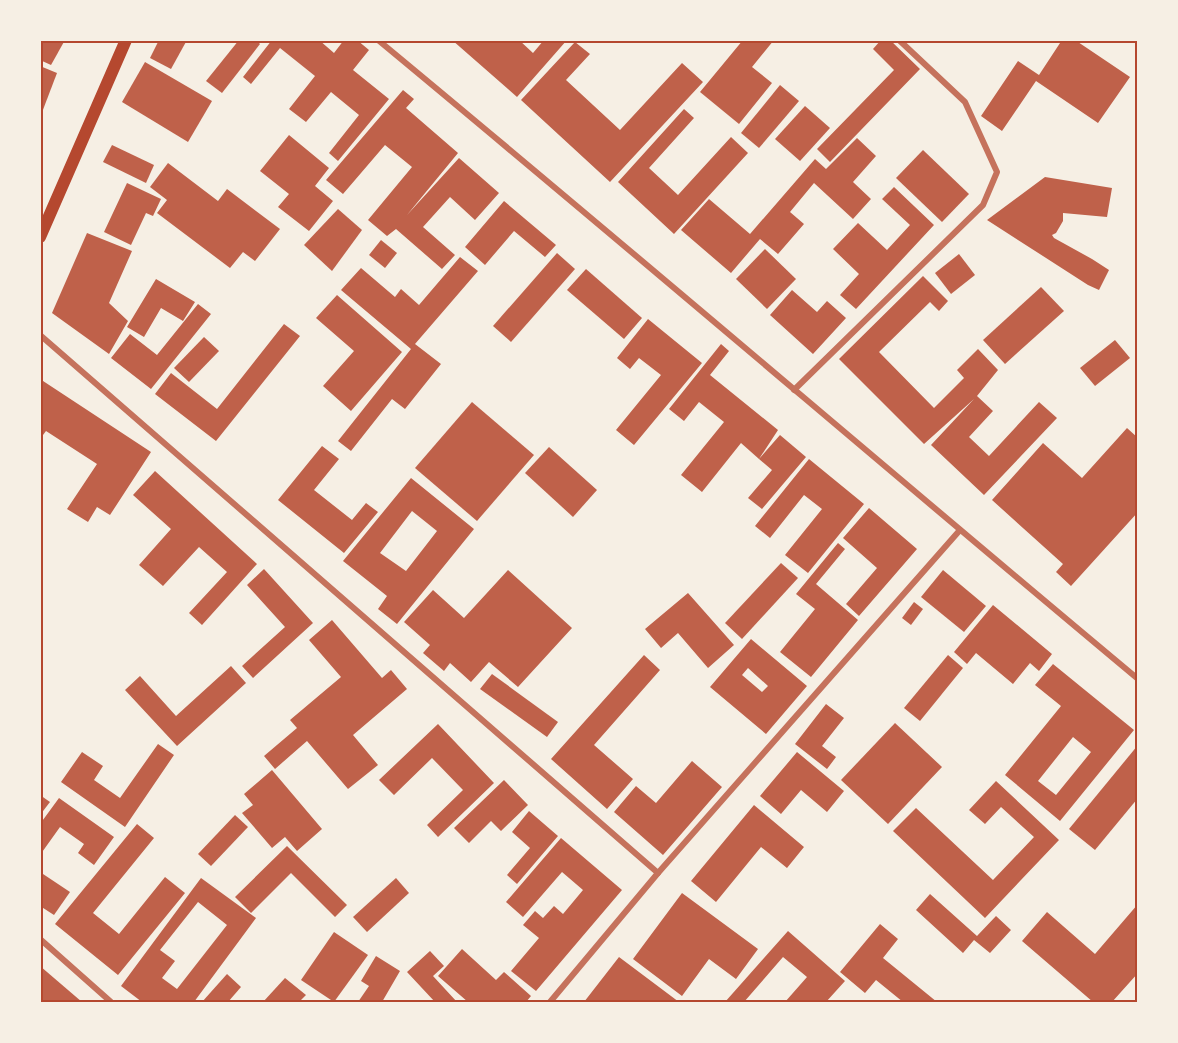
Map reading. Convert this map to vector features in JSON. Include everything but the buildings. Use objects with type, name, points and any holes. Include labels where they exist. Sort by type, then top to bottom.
[{"type":"main road","points":[[40,237],[126,40]]},
{"type":"street","points":[[378,40],[1137,679]]},
{"type":"street","points":[[794,390],[983,205],[997,172],[964,102],[899,40]]},
{"type":"street","points":[[40,335],[658,873]]},
{"type":"street","points":[[550,1002],[658,873],[960,530]]},
{"type":"street","points":[[40,939],[111,1002]]}]
